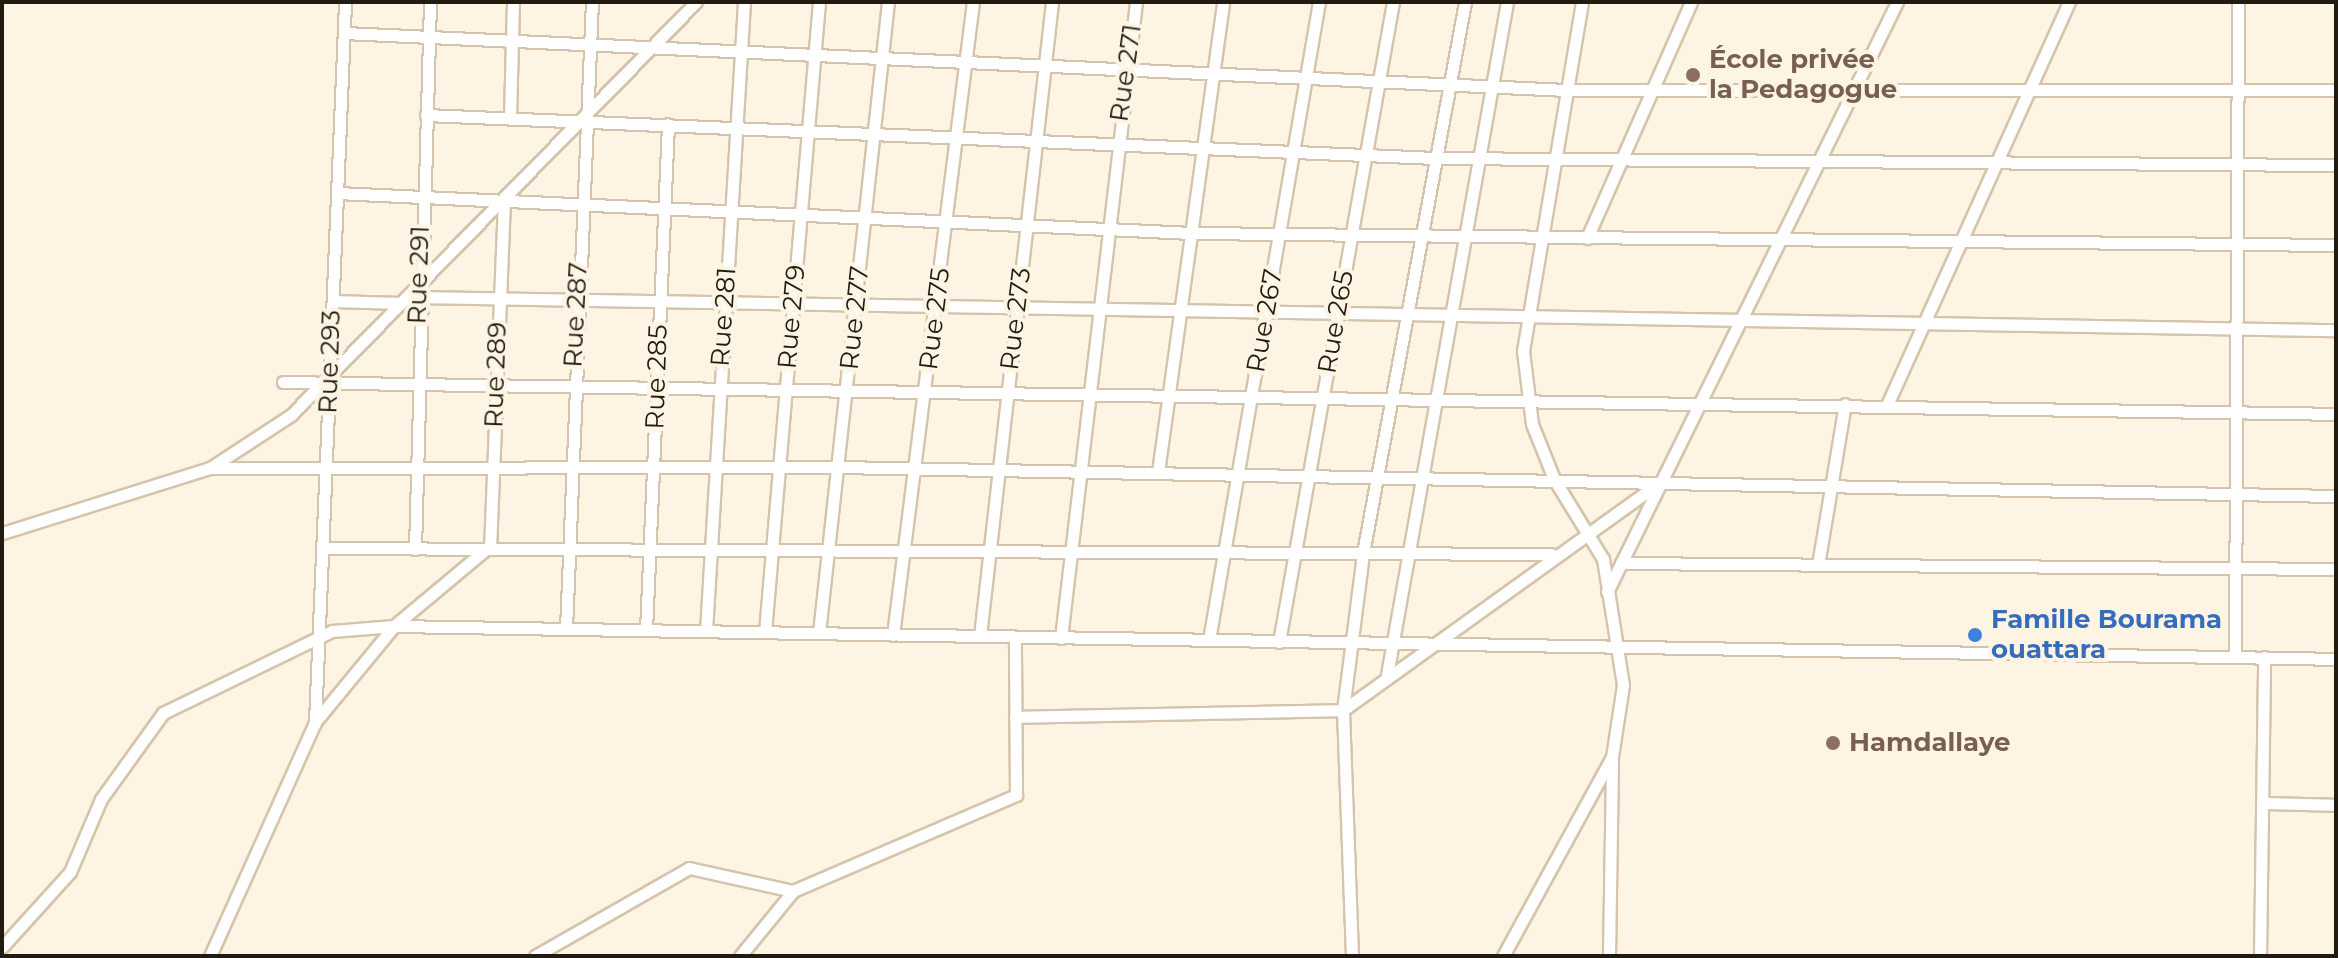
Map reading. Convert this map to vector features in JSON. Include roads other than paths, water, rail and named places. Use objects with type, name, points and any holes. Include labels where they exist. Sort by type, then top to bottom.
[{"type":"street","name":"Rue 293","points":[[315,722],[345,2]]},
{"type":"street","name":"Rue 291","points":[[415,549],[417,297],[430,2]]},
{"type":"street","points":[[510,117],[513,2]]},
{"type":"street","name":"Rue 287","points":[[566,629],[572,382],[592,2]]},
{"type":"street","points":[[210,468],[329,381],[418,284],[586,120],[679,8],[696,2]]},
{"type":"street","name":"Rue 281","points":[[706,631],[744,2]]},
{"type":"street","name":"Rue 279","points":[[765,632],[819,2]]},
{"type":"street","name":"Rue 277","points":[[819,633],[888,2]]},
{"type":"street","name":"Rue 275","points":[[893,635],[973,2]]},
{"type":"street","name":"Rue 273","points":[[980,636],[1052,2]]},
{"type":"street","name":"Rue 271","points":[[1061,638],[1136,2]]},
{"type":"street","points":[[1158,472],[1223,2]]},
{"type":"street","name":"Rue 267","points":[[1209,640],[1319,2]]},
{"type":"street","name":"Rue 265","points":[[1279,642],[1393,2]]},
{"type":"street","points":[[1352,956],[1343,710],[1363,553],[1465,2]]},
{"type":"street","points":[[1387,675],[1420,476],[1507,2]]},
{"type":"street","points":[[1582,2],[1539,237],[1528,318],[1526,397],[1554,479],[1603,559],[1623,685],[1612,757],[1609,956]]},
{"type":"street","points":[[1587,238],[1691,2]]},
{"type":"street","points":[[1606,593],[1824,161],[1854,87],[1897,2]]},
{"type":"street","points":[[1887,405],[2069,2]]},
{"type":"street","points":[[2235,657],[2238,2]]},
{"type":"street","points":[[344,33],[1566,90],[1854,87],[2336,90]]},
{"type":"street","points":[[426,115],[1437,158],[2336,165]]},
{"type":"street","name":"Rue 285","points":[[646,630],[668,124]]},
{"type":"street","points":[[337,193],[1191,233],[2336,245]]},
{"type":"street","name":"Rue 289","points":[[488,549],[504,201]]},
{"type":"street","points":[[417,297],[1017,306],[1743,323],[2336,330]]},
{"type":"street","points":[[333,301],[401,303]]},
{"type":"street","points":[[283,382],[496,381],[1090,389],[2336,414]]},
{"type":"street","points":[[1818,565],[1836,484],[1845,404]]},
{"type":"street","points":[[2,533],[210,468],[998,469],[2336,496]]},
{"type":"street","points":[[1015,717],[1343,710],[1387,675],[1437,644],[1551,554],[1662,480]]},
{"type":"street","points":[[323,548],[1551,554]]},
{"type":"street","points":[[210,956],[315,722],[394,626],[488,549]]},
{"type":"street","points":[[1621,563],[2336,569]]},
{"type":"street","points":[[2,947],[70,872],[101,799],[163,713],[319,635],[394,626],[2336,659]]},
{"type":"street","points":[[740,956],[793,891],[1016,795],[1015,637]]},
{"type":"street","points":[[2260,956],[2264,657]]},
{"type":"street","points":[[1503,956],[1612,757]]},
{"type":"street","points":[[2262,803],[2336,805]]},
{"type":"street","points":[[535,956],[689,868],[793,891]]},
{"type":"place","name":"École privée la Pedagogue","points":[[1693,75]]},
{"type":"place","name":"Famille Bourama ouattara","points":[[1975,635]]},
{"type":"place","name":"Hamdallaye","points":[[1833,743]]}]
